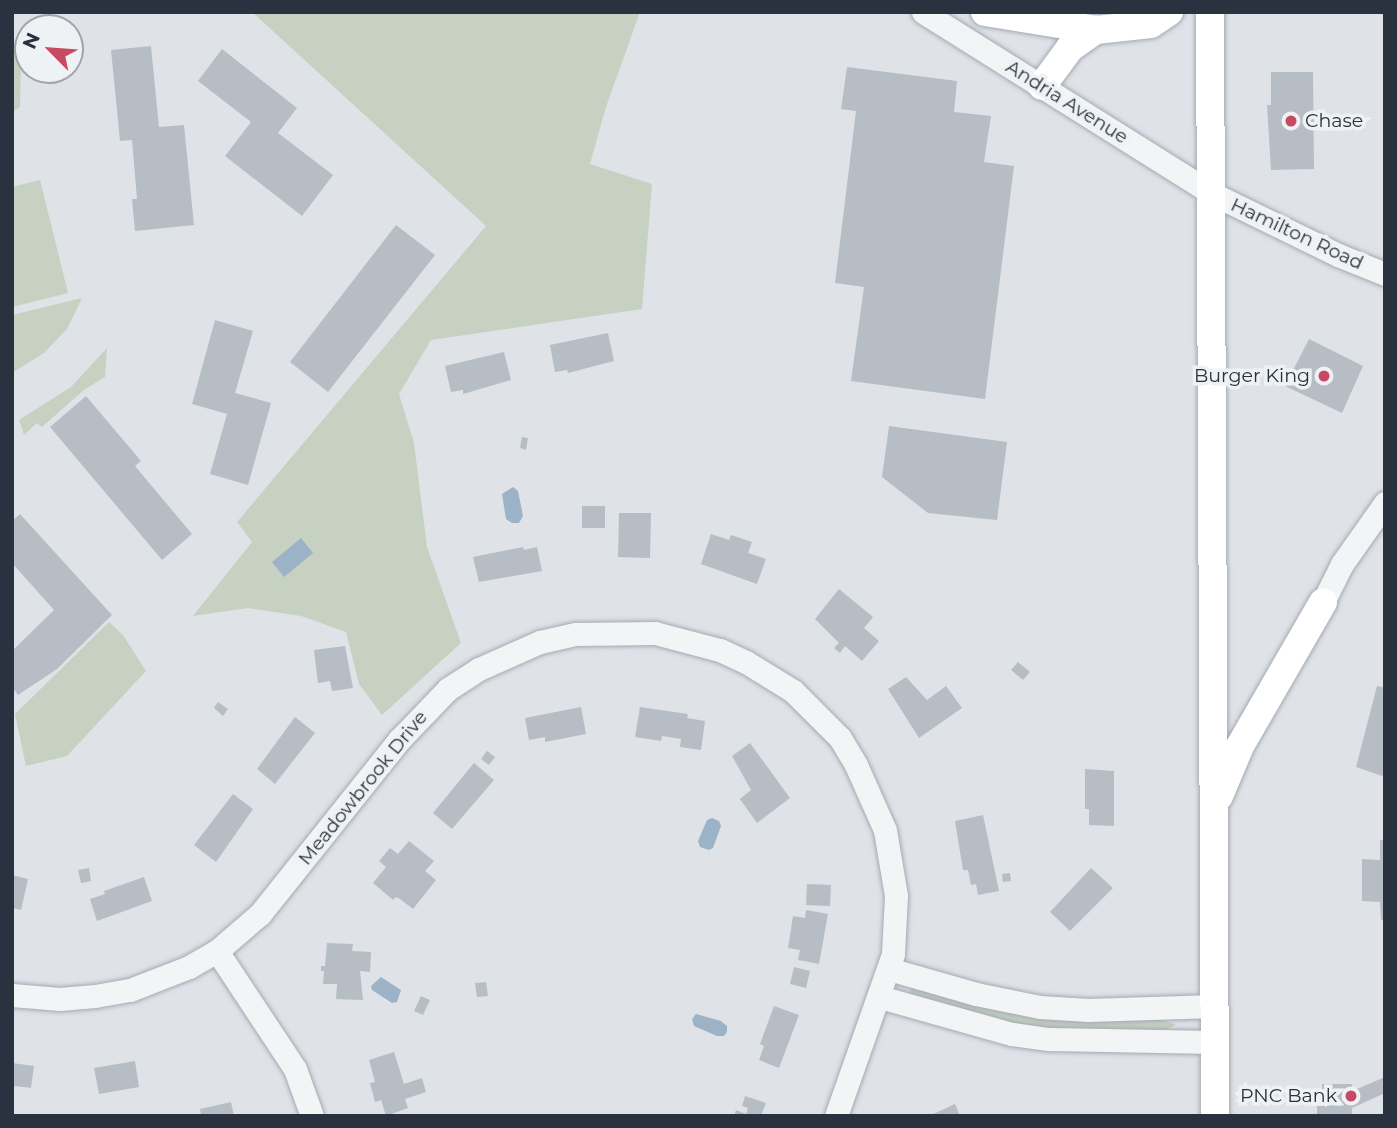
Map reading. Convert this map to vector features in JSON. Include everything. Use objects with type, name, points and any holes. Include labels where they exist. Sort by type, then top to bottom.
[{"type":"main road","points":[[985,12],[1096,30],[1151,24],[1169,12]]},
{"type":"main road","points":[[1210,12],[1215,1116]]},
{"type":"main road","points":[[1042,86],[1070,48],[1096,30]]},
{"type":"main road","points":[[1214,809],[1240,747],[1323,602]]},
{"type":"street","name":"Andria Avenue","points":[[923,12],[1211,193]]},
{"type":"street","name":"Hamilton Road","points":[[1211,193],[1338,255],[1385,274]]},
{"type":"street","points":[[1323,602],[1342,564],[1385,503]]},
{"type":"street","name":"Meadowbrook Drive","points":[[12,995],[60,999],[130,990],[161,979],[217,951],[260,914],[398,740],[448,689],[496,660],[540,642],[576,634],[625,631],[688,639],[746,662],[793,691],[840,738],[872,798],[885,830],[893,866],[897,925],[889,969],[880,998],[836,1116]]},
{"type":"street","points":[[217,951],[295,1069],[312,1116]]},
{"type":"street","points":[[889,969],[976,994],[1040,1007],[1088,1010],[1214,1006]]},
{"type":"street","points":[[880,998],[999,1031],[1049,1039],[1214,1042]]},
{"type":"green space","points":[[252,12],[640,12],[606,107],[590,164],[652,184],[642,309],[431,340],[399,394],[414,443],[427,547],[461,643],[382,715],[359,684],[346,632],[301,616],[248,608],[193,616],[252,542],[237,522],[486,226]]},
{"type":"green space","points":[[12,51],[14,84],[20,84],[20,107],[12,112]]},
{"type":"green space","points":[[40,180],[68,293],[12,307],[12,187]]},
{"type":"green space","points":[[82,298],[67,329],[44,353],[12,373],[12,315]]},
{"type":"green space","points":[[107,348],[105,377],[84,390],[42,427],[37,423],[24,435],[19,420],[71,387]]},
{"type":"green space","points":[[109,622],[123,635],[146,671],[67,756],[26,766],[15,714]]},
{"type":"green space","points":[[913,986],[1024,1016],[1063,1020],[1162,1020],[1176,1025],[1164,1030],[1059,1030],[1000,1021],[908,994]]},
{"type":"water","points":[[513,487],[518,491],[523,516],[519,523],[506,519],[502,494]]},
{"type":"water","points":[[301,538],[313,553],[284,577],[272,562]]},
{"type":"water","points":[[712,818],[719,821],[721,826],[713,848],[709,850],[700,847],[698,841],[707,820]]},
{"type":"water","points":[[381,977],[401,990],[397,1002],[392,1003],[372,990],[371,986]]},
{"type":"water","points":[[696,1014],[721,1021],[727,1026],[727,1032],[724,1036],[717,1036],[694,1026],[692,1019]]},
{"type":"building","points":[[151,46],[159,127],[184,125],[194,225],[135,231],[132,199],[137,199],[132,140],[120,141],[111,50]]},
{"type":"building","points":[[222,49],[297,108],[278,133],[333,175],[302,216],[225,156],[251,122],[198,81]]},
{"type":"building","points":[[847,67],[957,81],[954,112],[991,116],[984,162],[1014,166],[985,399],[851,381],[864,287],[835,283],[856,111],[841,109]]},
{"type":"building","name":"Chase","points":[[1271,72],[1313,72],[1314,169],[1271,170],[1267,105],[1271,105]]},
{"type":"building","points":[[396,225],[435,255],[328,392],[290,362]]},
{"type":"building","points":[[215,320],[253,331],[235,393],[271,403],[248,485],[210,474],[227,414],[192,404]]},
{"type":"building","points":[[608,333],[614,361],[568,373],[567,370],[555,372],[550,345]]},
{"type":"building","name":"Burger King","points":[[1309,339],[1363,366],[1342,413],[1285,386]]},
{"type":"building","points":[[504,352],[511,380],[463,394],[463,390],[451,392],[445,366]]},
{"type":"building","points":[[86,396],[141,461],[135,466],[192,534],[162,560],[50,427]]},
{"type":"building","points":[[889,426],[1007,442],[997,520],[928,513],[882,477]]},
{"type":"building","points":[[522,437],[528,438],[526,450],[520,448]]},
{"type":"building","points":[[582,506],[605,506],[605,528],[582,528]]},
{"type":"building","points":[[619,513],[651,513],[650,558],[618,557]]},
{"type":"building","points":[[20,514],[112,615],[57,669],[18,695],[12,687],[12,651],[54,610],[12,563],[12,521]]},
{"type":"building","points":[[711,534],[729,540],[731,535],[752,542],[748,553],[766,559],[757,584],[701,564]]},
{"type":"building","points":[[523,547],[524,550],[537,547],[542,571],[479,582],[473,557]]},
{"type":"building","points":[[839,589],[873,617],[864,628],[879,641],[862,661],[845,646],[840,653],[834,648],[839,643],[815,619]]},
{"type":"building","points":[[345,646],[353,688],[332,691],[330,681],[318,683],[314,650]]},
{"type":"building","points":[[1018,662],[1030,672],[1023,680],[1011,670]]},
{"type":"building","points":[[906,677],[927,700],[946,686],[962,708],[919,738],[888,689]]},
{"type":"building","points":[[1377,686],[1385,688],[1385,774],[1382,776],[1356,767]]},
{"type":"building","points":[[218,702],[228,709],[223,716],[214,708]]},
{"type":"building","points":[[581,707],[586,734],[545,742],[545,737],[529,740],[525,718]]},
{"type":"building","points":[[640,707],[688,714],[687,718],[705,721],[701,750],[680,747],[681,739],[662,736],[661,741],[635,737]]},
{"type":"building","points":[[295,717],[315,733],[275,784],[257,769]]},
{"type":"building","points":[[750,743],[790,798],[757,823],[740,799],[751,790],[732,756]]},
{"type":"building","points":[[487,751],[495,757],[489,765],[481,759]]},
{"type":"building","points":[[474,763],[494,780],[452,829],[433,813]]},
{"type":"building","points":[[1085,769],[1114,771],[1114,826],[1089,825],[1089,809],[1085,809]]},
{"type":"building","points":[[233,794],[253,809],[216,862],[194,845]]},
{"type":"building","points":[[983,815],[999,891],[978,895],[976,884],[971,885],[968,870],[963,870],[955,821]]},
{"type":"building","points":[[1380,840],[1385,840],[1385,920],[1381,920],[1380,902],[1362,901],[1362,859],[1380,860]]},
{"type":"building","points":[[409,841],[434,861],[425,871],[436,880],[413,909],[396,897],[393,900],[373,883],[386,867],[379,861],[390,848],[398,854]]},
{"type":"building","points":[[89,868],[91,881],[81,883],[78,870]]},
{"type":"building","points":[[1091,868],[1113,888],[1070,931],[1050,912]]},
{"type":"building","points":[[1010,873],[1011,881],[1003,882],[1002,874]]},
{"type":"building","points":[[12,875],[28,879],[21,910],[12,908]]},
{"type":"building","points":[[144,877],[152,901],[97,921],[90,899],[105,894],[104,891]]},
{"type":"building","points":[[807,884],[831,885],[830,906],[806,905]]},
{"type":"building","points":[[806,910],[828,914],[819,964],[798,960],[800,950],[788,948],[793,916],[805,918]]},
{"type":"building","points":[[327,943],[353,944],[352,951],[371,952],[370,972],[360,971],[363,1000],[336,999],[337,984],[323,984],[324,971],[321,971],[321,966],[325,966]]},
{"type":"building","points":[[794,967],[810,971],[806,988],[790,984]]},
{"type":"building","points":[[486,982],[488,996],[477,997],[475,983]]},
{"type":"building","points":[[421,996],[430,1000],[423,1015],[414,1011]]},
{"type":"building","points":[[774,1006],[799,1015],[779,1068],[759,1060],[764,1046],[760,1044]]},
{"type":"building","points":[[394,1052],[404,1084],[422,1078],[426,1092],[405,1099],[408,1108],[386,1116],[381,1100],[375,1102],[370,1083],[375,1082],[369,1060]]},
{"type":"building","points":[[135,1061],[139,1087],[99,1094],[94,1068]]},
{"type":"building","points":[[12,1063],[34,1066],[31,1088],[15,1086],[12,1090]]},
{"type":"building","name":"PNC Bank","points":[[1385,1077],[1385,1093],[1352,1108],[1352,1116],[1317,1116],[1317,1106],[1323,1106],[1322,1084],[1352,1084],[1352,1091]]},
{"type":"building","points":[[745,1096],[766,1103],[761,1116],[734,1116],[736,1110],[746,1114],[748,1108],[742,1106]]},
{"type":"building","points":[[231,1102],[234,1116],[201,1116],[200,1109]]},
{"type":"building","points":[[955,1104],[960,1116],[929,1116]]},
{"type":"place","name":"Chase","points":[[1291,121]]},
{"type":"place","name":"Burger King","points":[[1324,376]]},
{"type":"place","name":"PNC Bank","points":[[1351,1096]]}]
